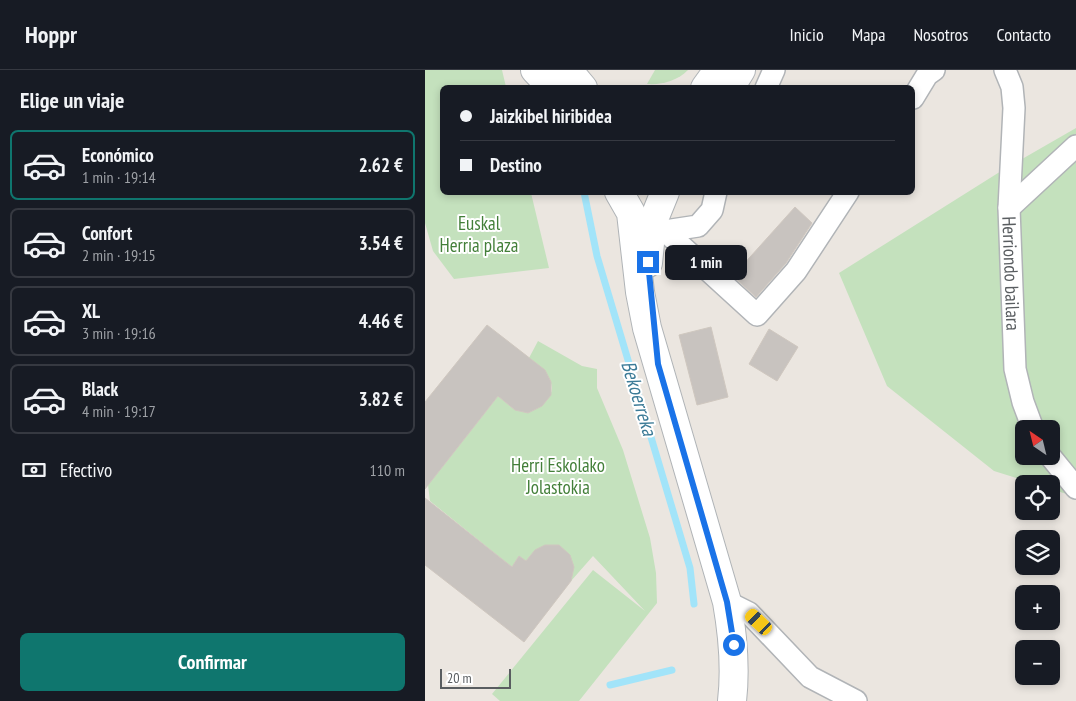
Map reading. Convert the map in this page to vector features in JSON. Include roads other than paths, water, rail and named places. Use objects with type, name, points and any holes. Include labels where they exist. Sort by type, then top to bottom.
[{"type":"main road","points":[[535,70],[549,85]]},
{"type":"main road","points":[[568,70],[580,85]]},
{"type":"main road","points":[[707,85],[718,70]]},
{"type":"main road","points":[[732,85],[741,70]]},
{"type":"main road","points":[[621,195],[631,213],[640,292],[658,364],[727,602],[734,645],[735,677],[732,701]]},
{"type":"main road","points":[[628,195],[645,197],[651,195]]},
{"type":"main road","points":[[658,364],[651,307],[648,246],[659,227],[664,195]]},
{"type":"street","points":[[767,85],[774,70]]},
{"type":"street","points":[[915,95],[927,75],[934,70]]},
{"type":"street","points":[[1005,70],[1012,87],[1014,108],[1009,208]]},
{"type":"street","name":"Herriondo bailara","points":[[1030,420],[1015,369],[1009,208],[1076,146]]},
{"type":"street","points":[[659,227],[698,226],[712,210],[715,195]]},
{"type":"street","points":[[659,227],[757,315],[796,271],[845,195]]},
{"type":"street","points":[[1057,465],[1076,488]]},
{"type":"street","points":[[727,602],[749,613],[776,638],[810,677],[856,701]]},
{"type":"waterway","name":"Bekoerreka","points":[[585,195],[597,256],[690,568],[694,604]]},
{"type":"waterway","name":"Bekoerreka","points":[[610,685],[672,670]]},
{"type":"park label","name":"Euskal Herria plaza","points":[[479,234]]},
{"type":"park label","name":"Herri Eskolako Jolastokia","points":[[558,476]]}]
